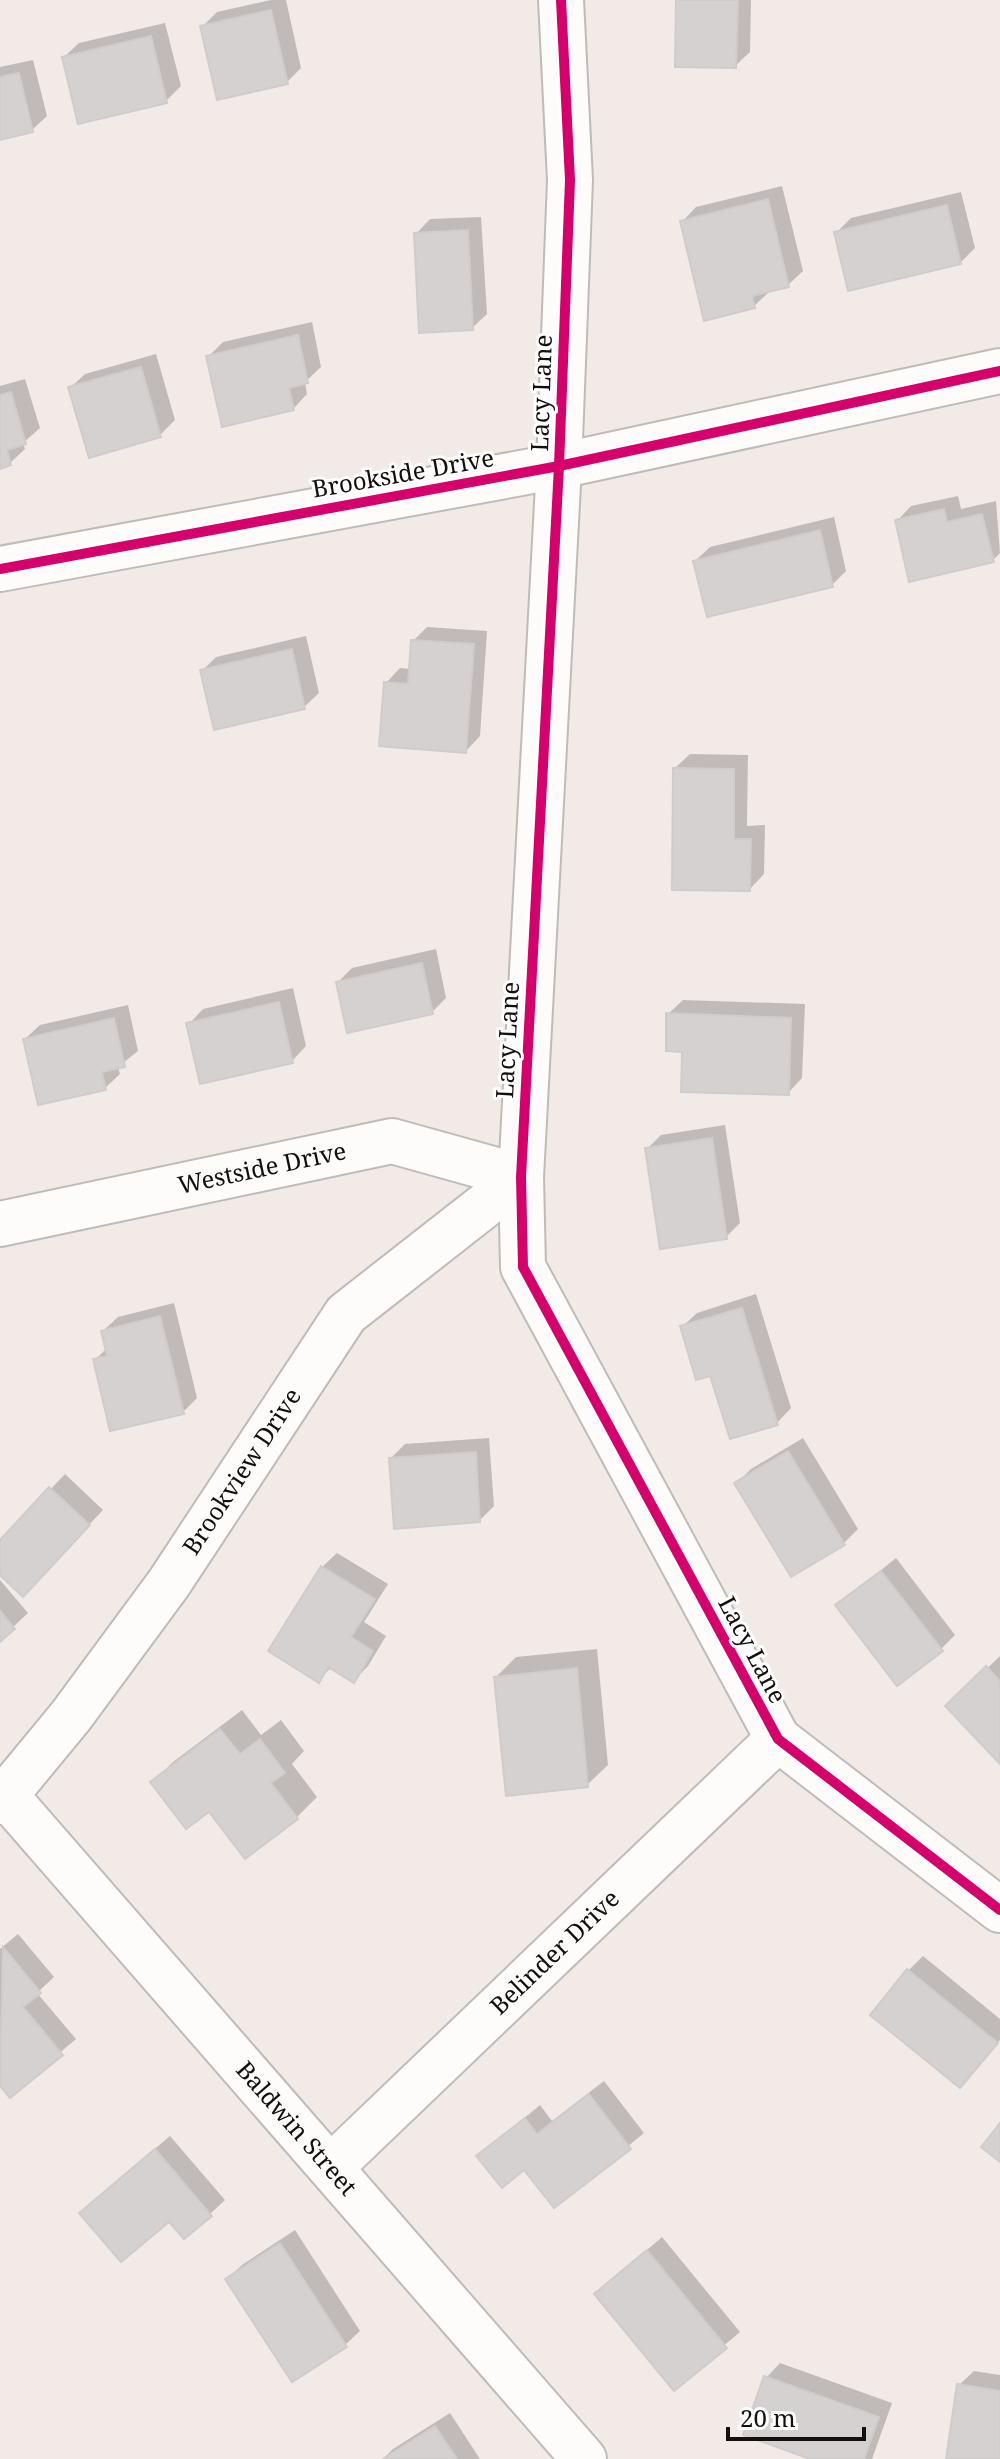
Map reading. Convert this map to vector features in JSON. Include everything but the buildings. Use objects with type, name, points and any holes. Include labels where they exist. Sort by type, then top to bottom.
[{"type":"street","name":"Lacy Lane","points":[[561,0],[570,180],[559,466],[521,1177],[523,1267],[778,1739],[1000,1910]]},
{"type":"street","name":"Brookside Drive","points":[[0,569],[559,466],[1000,371]]},
{"type":"street","name":"Westside Drive","points":[[0,1224],[392,1141],[521,1177]]},
{"type":"street","name":"Brookview Drive","points":[[4,1800],[169,1583],[346,1314],[521,1177]]},
{"type":"street","name":"Belinder Drive","points":[[331,2167],[778,1739]]},
{"type":"street","name":"Baldwin Street","points":[[4,1800],[331,2167],[584,2459]]},
{"type":"cycle path","points":[[561,0],[570,180],[559,466],[521,1177],[523,1267],[778,1739],[1000,1910]]},
{"type":"cycle path","points":[[0,569],[559,466],[1000,371]]}]
